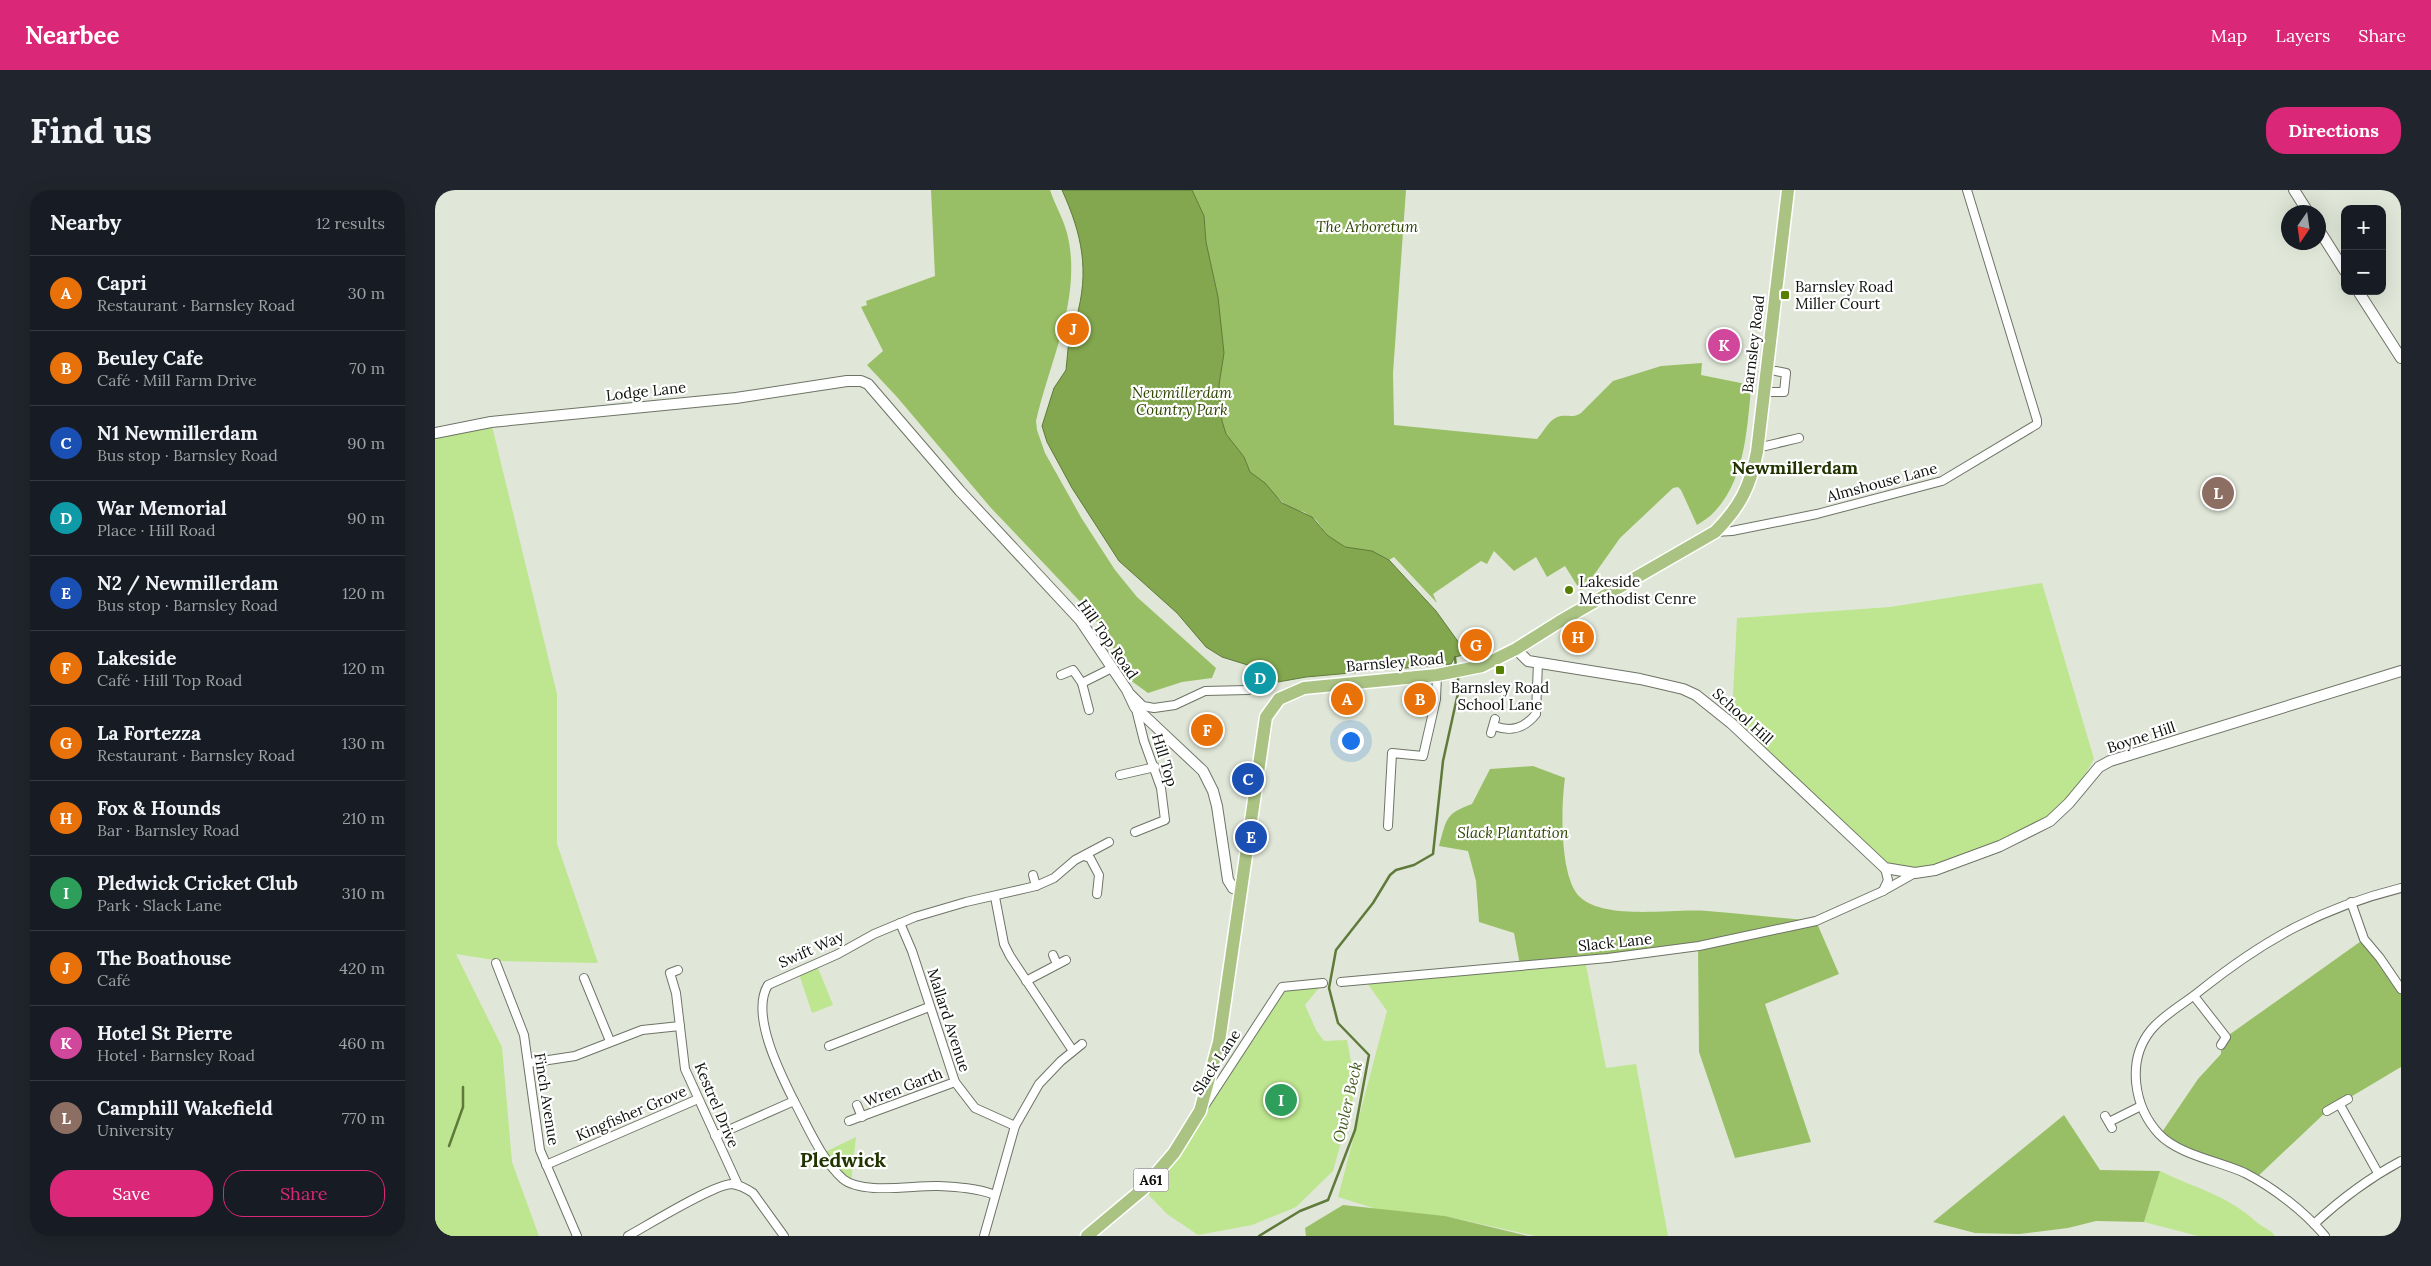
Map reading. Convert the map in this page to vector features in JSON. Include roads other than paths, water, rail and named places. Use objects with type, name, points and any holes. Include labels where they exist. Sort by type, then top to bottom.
[{"type":"main road","name":"Barnsley Road","points":[[1087,1236],[1143,1189],[1174,1153],[1200,1111],[1219,1042],[1266,717],[1275,703],[1286,695],[1304,688],[1437,676],[1483,666],[1516,649],[1715,532],[1732,515],[1744,496],[1752,474],[1757,448],[1788,190]]},
{"type":"street","name":"Almshouse Lane","points":[[1715,532],[1732,532],[1817,514],[1942,481],[2037,424],[1967,190]]},
{"type":"street","points":[[2294,190],[2304,205]]},
{"type":"street","points":[[2326,241],[2341,265]]},
{"type":"street","points":[[2362,295],[2401,358]]},
{"type":"street","points":[[1764,392],[1784,392],[1786,373],[1776,371]]},
{"type":"street","name":"Lodge Lane","points":[[435,433],[491,422],[736,398],[847,381],[861,381]]},
{"type":"street","name":"Hill Top Road","points":[[861,381],[872,388],[959,491],[1080,620],[1127,690],[1135,707],[1203,771],[1213,791],[1217,806],[1228,880],[1233,888],[1241,891]]},
{"type":"street","points":[[1757,448],[1799,438]]},
{"type":"street","name":"School Hill","points":[[1516,649],[1529,661],[1654,682],[1683,689],[1696,695],[1731,723],[1885,868]]},
{"type":"street","points":[[1493,726],[1512,730],[1522,727],[1536,714],[1538,662]]},
{"type":"street","points":[[1082,683],[1112,668]]},
{"type":"street","points":[[1061,676],[1073,670],[1082,683],[1089,710]]},
{"type":"street","name":"Boyne Hill","points":[[1915,873],[1953,865],[2000,846],[2050,821],[2069,803],[2099,767],[2110,761],[2401,671]]},
{"type":"street","points":[[1388,826],[1393,753],[1423,756],[1437,699],[1437,676]]},
{"type":"street","points":[[1127,690],[1143,706],[1155,708],[1175,705],[1205,691],[1248,690]]},
{"type":"street","name":"Hill Top","points":[[1135,707],[1144,740],[1161,788],[1165,820],[1135,832]]},
{"type":"street","points":[[1120,775],[1155,767]]},
{"type":"street","name":"Swift Way","points":[[794,1101],[771,1045],[763,1014],[762,999],[768,985],[838,954],[874,934],[900,923],[941,909],[995,897],[1046,882],[1084,856],[1109,842]]},
{"type":"street","points":[[1084,856],[1090,858],[1099,875],[1097,894]]},
{"type":"street","points":[[1883,891],[1888,880],[1885,868],[1915,873]]},
{"type":"street","name":"Slack Lane","points":[[1341,982],[1608,958],[1699,946],[1817,921],[1883,891],[1915,873]]},
{"type":"street","points":[[1033,875],[1036,886]]},
{"type":"street","points":[[2325,1236],[2314,1224],[2269,1188],[2244,1173],[2173,1145],[2160,1135],[2147,1120],[2141,1106],[2135,1076],[2141,1046],[2150,1031],[2165,1016],[2267,941],[2301,923],[2351,902],[2401,888]]},
{"type":"street","points":[[995,897],[1004,944],[1073,1051]]},
{"type":"street","points":[[2351,902],[2364,939],[2399,980],[2401,989]]},
{"type":"street","name":"Mallard Avenue","points":[[900,923],[912,951],[955,1082],[975,1108],[1015,1126]]},
{"type":"street","points":[[1053,955],[1057,964]]},
{"type":"street","points":[[1027,981],[1066,960]]},
{"type":"street","name":"Finch Avenue","points":[[496,964],[522,1029],[529,1063],[538,1142],[577,1236]]},
{"type":"street","points":[[500,973],[509,969]]},
{"type":"street","name":"Kestrel Drive","points":[[672,970],[685,1069],[738,1185]]},
{"type":"street","points":[[584,978],[592,987],[610,1041]]},
{"type":"street","name":"Slack Lane","points":[[1200,1111],[1217,1089],[1282,987],[1323,983]]},
{"type":"street","points":[[2194,996],[2226,1038],[2221,1045]]},
{"type":"street","points":[[829,1046],[839,1046],[929,1007]]},
{"type":"street","points":[[529,1063],[575,1056],[642,1030],[680,1026]]},
{"type":"street","points":[[984,1236],[1015,1126],[1039,1084],[1082,1044]]},
{"type":"street","name":"Wren Garth","points":[[849,1122],[955,1082]]},
{"type":"street","name":"Kingfisher Grove","points":[[546,1165],[698,1099]]},
{"type":"street","points":[[2327,1111],[2348,1100]]},
{"type":"street","points":[[715,1136],[794,1101],[823,1153],[849,1183],[875,1188],[939,1186],[981,1190],[995,1195]]},
{"type":"street","name":"Wren Garth","points":[[857,1105],[862,1117]]},
{"type":"street","points":[[2340,1105],[2378,1173]]},
{"type":"street","points":[[2109,1122],[2141,1106]]},
{"type":"street","points":[[2314,1224],[2338,1202],[2378,1173],[2401,1161]]},
{"type":"street","points":[[628,1236],[721,1186],[738,1185],[753,1193],[785,1236]]},
{"type":"street","points":[[574,1228],[583,1224]]},
{"type":"waterway","name":"Owler Beck","points":[[1455,657],[1456,668]]},
{"type":"waterway","name":"Owler Beck","points":[[1259,1236],[1300,1211],[1328,1200],[1355,1130],[1369,1055],[1338,1023],[1329,988],[1336,950],[1373,903],[1390,875],[1396,870],[1414,865],[1433,854],[1443,761],[1458,693],[1458,676]]},
{"type":"waterway","points":[[449,1146],[463,1107],[463,1087]]},
{"type":"place","name":"Barnsley Road Miller Court","points":[[1785,295]]},
{"type":"place","name":"The Boathouse","points":[[1073,329]]},
{"type":"place","name":"Hotel St Pierre","points":[[1724,345]]},
{"type":"place","name":"Camphill Wakefield","points":[[2218,493]]},
{"type":"place","name":"Lakeside Methodist Cenre","points":[[1569,590]]},
{"type":"place","name":"Fox & Hounds","points":[[1578,637]]},
{"type":"place","name":"La Fortezza","points":[[1476,645]]},
{"type":"place","name":"Barnsley Road School Lane","points":[[1500,670]]},
{"type":"place","name":"War Memorial","points":[[1260,678]]},
{"type":"place","name":"Capri","points":[[1347,699]]},
{"type":"place","name":"Beuley Cafe","points":[[1420,699]]},
{"type":"place","name":"Lakeside","points":[[1207,730]]},
{"type":"place","name":"N1 Newmillerdam","points":[[1248,779]]},
{"type":"place","name":"N2 / Newmillerdam","points":[[1251,837]]},
{"type":"place","name":"Pledwick Cricket Club","points":[[1281,1100]]},
{"type":"district","name":"Newmillerdam","points":[[1795,467]]},
{"type":"district","name":"Pledwick","points":[[843,1159]]},
{"type":"park label","name":"The Arboretum","points":[[1367,226]]},
{"type":"park label","name":"Newmillerdam Country Park","points":[[1182,400]]},
{"type":"park label","name":"Slack Plantation","points":[[1513,832]]}]
